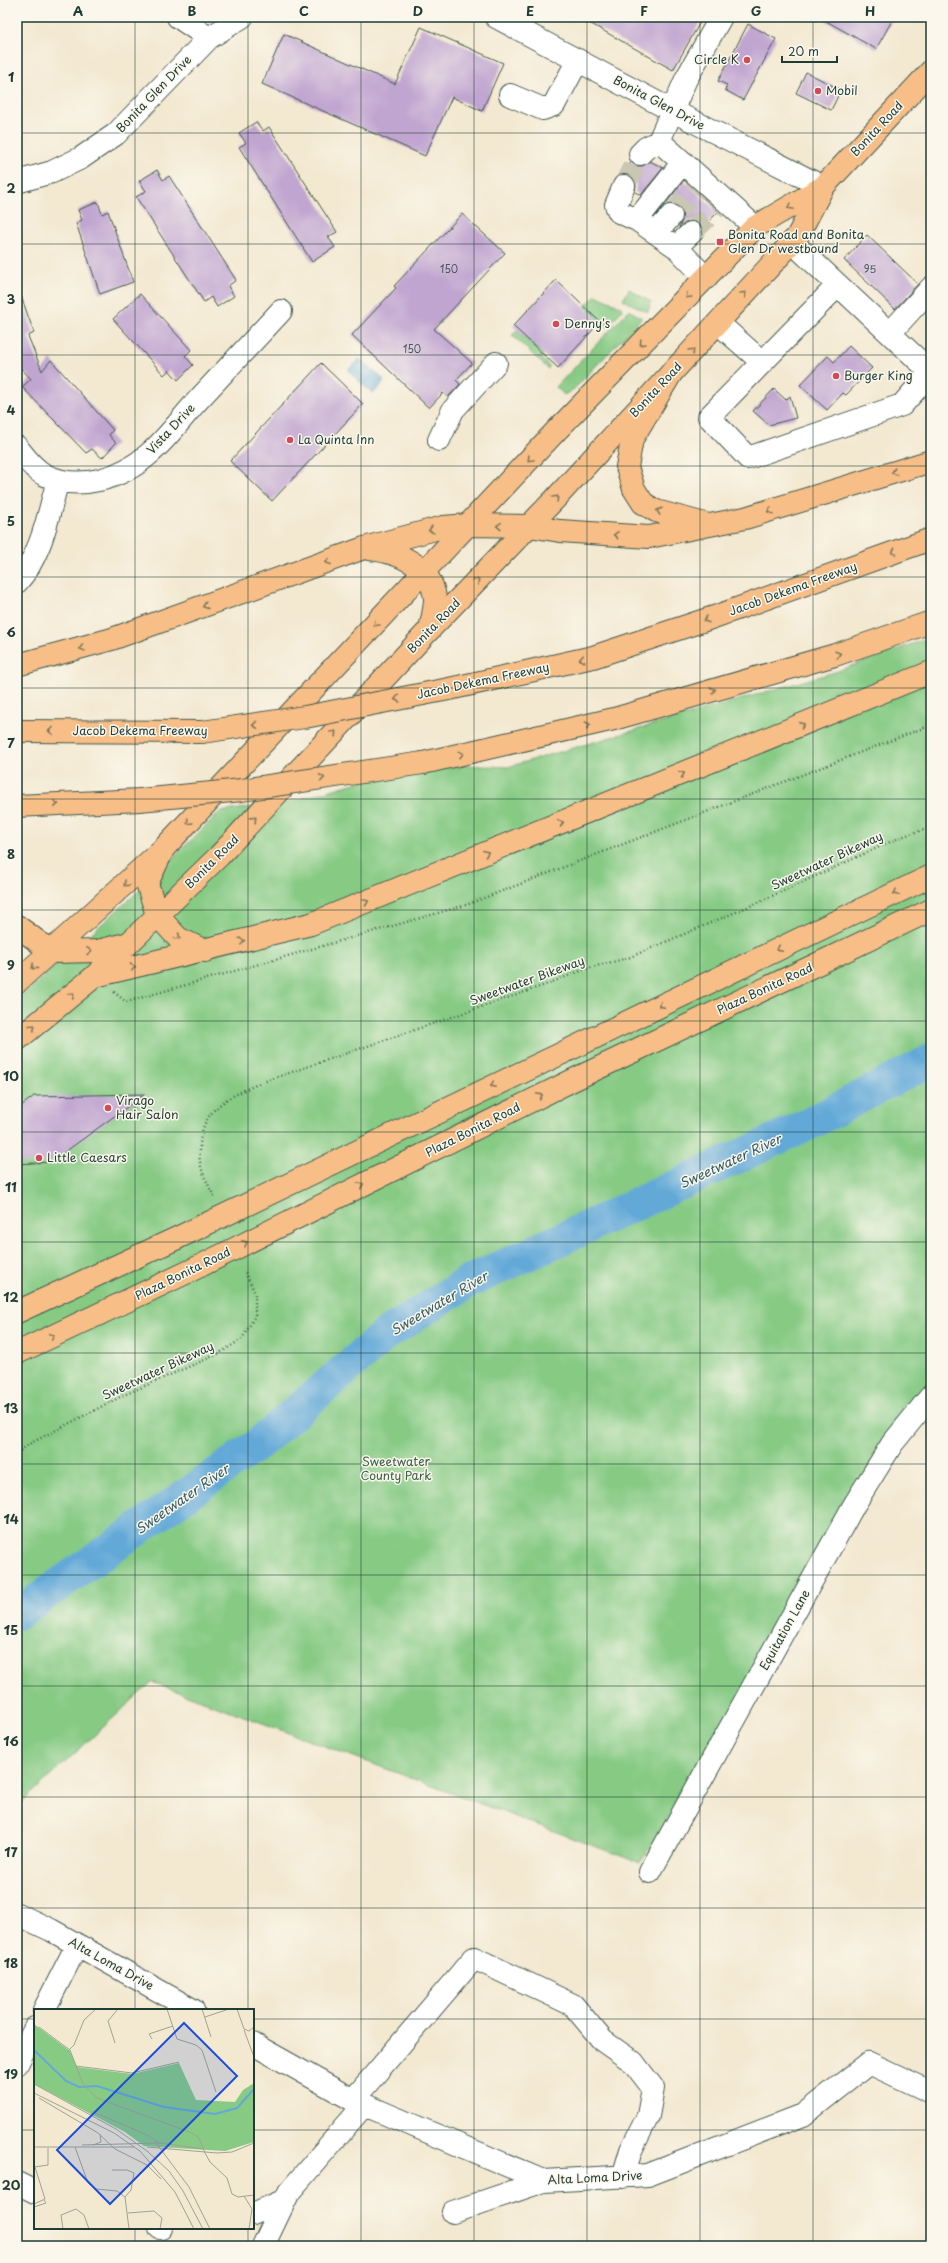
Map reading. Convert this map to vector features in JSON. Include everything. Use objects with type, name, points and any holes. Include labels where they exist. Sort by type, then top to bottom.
[{"type":"main road","name":"Bonita Road","points":[[17,1040],[95,976],[126,944],[219,856],[430,629],[530,526],[797,237],[823,187],[931,71]]},
{"type":"main road","name":"Bonita Road","points":[[17,982],[52,952],[164,848],[556,431],[755,227],[823,187]]},
{"type":"main road","points":[[672,372],[632,439],[628,471],[634,489],[643,503],[656,511],[710,525]]},
{"type":"main road","points":[[17,665],[112,640],[364,548],[443,527],[469,525],[530,526],[560,531],[649,537],[745,518],[931,461]]},
{"type":"main road","name":"Jacob Dekema Freeway","points":[[17,731],[202,732],[305,717],[449,689],[593,657],[714,617],[931,539]]},
{"type":"main road","points":[[364,548],[386,550],[425,572],[432,583],[435,599],[430,629]]},
{"type":"main road","points":[[17,806],[140,800],[242,790],[424,763],[614,719],[836,655],[931,622]]},
{"type":"main road","points":[[95,976],[204,951],[311,924],[931,672]]},
{"type":"main road","points":[[164,848],[147,883],[157,916],[178,938],[204,951]]},
{"type":"main road","points":[[17,1312],[175,1239],[931,876]]},
{"type":"main road","name":"Plaza Bonita Road","points":[[17,1353],[190,1271],[573,1080],[931,910]]},
{"type":"main road","points":[[17,926],[52,952],[98,951],[126,944]]},
{"type":"street","points":[[178,17],[209,38]]},
{"type":"street","name":"Bonita Glen Drive","points":[[17,182],[52,172],[81,158],[116,134],[209,38],[242,17]]},
{"type":"street","name":"Bonita Glen Drive","points":[[496,17],[672,110],[823,187]]},
{"type":"street","points":[[640,154],[646,148],[658,141],[672,110],[721,17]]},
{"type":"street","points":[[510,95],[543,109],[554,105],[578,60]]},
{"type":"street","points":[[658,141],[683,162],[701,185],[721,203],[755,227]]},
{"type":"street","points":[[628,216],[683,162]]},
{"type":"street","points":[[624,186],[616,205],[628,216],[656,233],[683,240],[706,278]]},
{"type":"street","points":[[656,233],[671,216]]},
{"type":"street","points":[[792,242],[890,333],[931,372],[902,405],[748,458],[709,417],[838,285]]},
{"type":"street","points":[[890,333],[931,288]]},
{"type":"street","name":"Vista Drive","points":[[17,447],[34,467],[44,474],[58,480],[80,482],[98,481],[116,475],[149,454],[281,312]]},
{"type":"street","points":[[718,323],[762,362]]},
{"type":"street","points":[[439,440],[453,410],[496,363]]},
{"type":"street","points":[[17,582],[29,569],[39,543],[58,480]]},
{"type":"street","name":"Equitation Lane","points":[[650,1872],[854,1505],[892,1444],[931,1396]]},
{"type":"street","name":"Alta Loma Drive","points":[[17,1914],[51,1930],[191,2009]]},
{"type":"street","points":[[45,2009],[77,1945]]},
{"type":"street","points":[[263,2246],[289,2192],[358,2102],[474,1958],[573,2005],[603,2041],[632,2062],[653,2088],[648,2116],[631,2150],[623,2177]]},
{"type":"street","points":[[17,2064],[34,2030]]},
{"type":"street","name":"Alta Loma Drive","points":[[254,2045],[358,2102],[544,2182],[648,2175],[803,2115],[869,2063],[931,2092]]},
{"type":"street","points":[[453,2212],[544,2182]]},
{"type":"street","points":[[17,2183],[34,2192]]},
{"type":"street","points":[[254,2214],[286,2200]]},
{"type":"path","points":[[95,976],[126,1002],[466,905],[931,725]]},
{"type":"path","name":"Sweetwater Bikeway","points":[[214,1196],[200,1162],[200,1136],[203,1125],[214,1109],[228,1097],[260,1083],[546,985],[588,968],[628,958],[750,906],[901,837],[931,827]]},
{"type":"path","name":"Sweetwater Bikeway","points":[[17,1453],[31,1443],[124,1395],[218,1354],[242,1339],[255,1316],[255,1293],[245,1272]]},
{"type":"green space","points":[[629,289],[651,302],[648,312],[623,300]]},
{"type":"green space","points":[[596,295],[621,307],[622,310],[607,327],[585,306]]},
{"type":"green space","points":[[629,310],[642,318],[574,389],[564,395],[556,387]]},
{"type":"green space","points":[[517,330],[543,355],[541,358],[549,366],[548,369],[512,335]]},
{"type":"green space","name":"Sweetwater County Park","points":[[931,637],[931,1387],[688,1789],[640,1863],[152,1682],[17,1807],[17,1000],[133,896],[220,812],[297,800],[423,763],[508,767],[838,671]]},
{"type":"water","points":[[358,360],[361,360],[383,379],[383,383],[375,392],[371,392],[350,373],[349,369]]},
{"type":"building","points":[[579,17],[703,17],[673,70]]},
{"type":"building","points":[[819,17],[894,17],[876,49]]},
{"type":"building","name":"Circle K","points":[[748,24],[776,39],[743,100],[725,90],[727,85],[718,81]]},
{"type":"building","points":[[421,27],[503,63],[482,111],[452,97],[425,156],[262,84],[284,34],[395,84]]},
{"type":"building","name":"Mobil","points":[[806,72],[841,90],[831,110],[796,93]]},
{"type":"building","points":[[256,122],[263,131],[269,127],[337,232],[328,237],[335,247],[312,262],[239,147],[246,143],[239,133]]},
{"type":"building","points":[[650,161],[663,168],[641,195],[635,192],[636,185],[634,178],[624,174],[631,162],[636,166],[643,166]]},
{"type":"building","points":[[157,170],[163,180],[169,176],[236,280],[228,286],[234,296],[217,307],[211,297],[204,302],[136,197],[146,191],[139,181]]},
{"type":"building","points":[[684,180],[718,212],[702,228],[695,221],[689,221],[679,228],[683,218],[680,207],[673,204],[664,206]]},
{"type":"building","points":[[98,202],[102,214],[108,211],[133,282],[100,294],[76,223],[82,220],[78,210]]},
{"type":"building","points":[[462,214],[505,253],[434,329],[472,363],[456,380],[460,384],[448,397],[443,393],[429,408],[352,335],[396,288],[394,286]]},
{"type":"building","points":[[867,235],[918,284],[895,309],[844,260]]},
{"type":"building","name":"Denny's","points":[[556,280],[600,322],[558,368],[513,326]]},
{"type":"building","points":[[19,290],[34,333],[28,336],[42,371],[51,360],[113,430],[109,435],[116,443],[102,458],[92,449],[86,453],[22,387],[31,379],[17,364],[17,291]]},
{"type":"building","points":[[140,294],[191,350],[185,356],[193,365],[178,380],[169,370],[164,375],[113,319]]},
{"type":"building","name":"Burger King","points":[[849,346],[872,368],[846,395],[843,393],[827,410],[800,385],[828,356],[834,362]]},
{"type":"building","name":"La Quinta Inn","points":[[321,363],[363,404],[272,501],[230,461]]},
{"type":"building","points":[[774,389],[786,400],[790,396],[796,418],[769,425],[753,411]]},
{"type":"building","points":[[145,1094],[51,1162],[17,1164],[17,1109],[34,1096]]},
{"type":"waterway","name":"Sweetwater River","points":[[17,1614],[256,1446],[386,1334],[468,1282],[807,1125],[931,1060]]},
{"type":"tunnel","points":[[624,186],[640,154]]},
{"type":"tunnel","points":[[671,216],[697,188]]},
{"type":"tunnel","points":[[691,233],[716,208]]},
{"type":"place","name":"Circle K","points":[[747,60]]},
{"type":"place","name":"Mobil","points":[[818,91]]},
{"type":"place","name":"Bonita Road and Bonita Glen Dr westbound","points":[[720,242]]},
{"type":"place","name":"Denny's","points":[[556,324]]},
{"type":"place","name":"Burger King","points":[[836,376]]},
{"type":"place","name":"La Quinta Inn","points":[[290,440]]},
{"type":"place","name":"Virago Hair Salon","points":[[108,1108]]},
{"type":"place","name":"Little Caesars","points":[[39,1158]]}]
